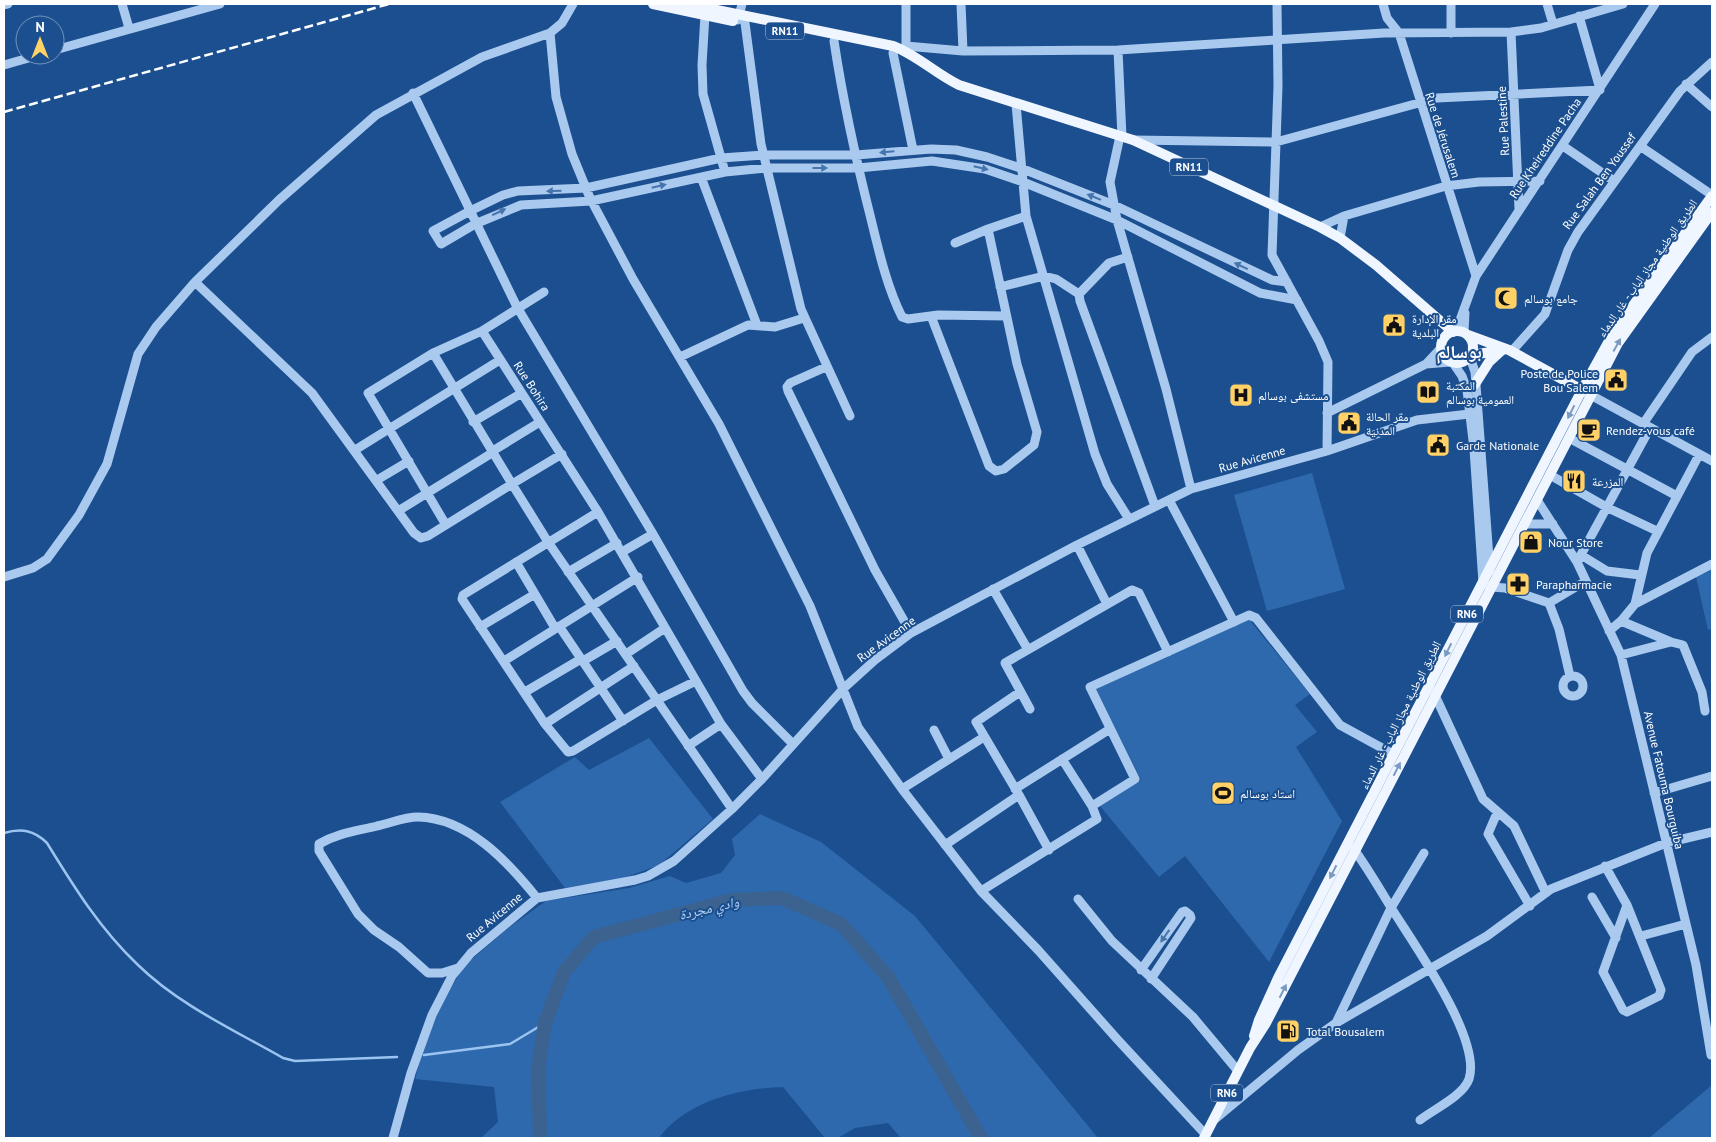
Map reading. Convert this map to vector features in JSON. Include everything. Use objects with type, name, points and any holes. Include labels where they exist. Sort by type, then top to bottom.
[{"type":"main road","name":"RN11","points":[[653,4],[705,15],[893,46],[906,51],[917,60],[959,85],[1125,138],[1230,187],[1276,206],[1340,238],[1457,333],[1473,342],[1471,356]]},
{"type":"main road","name":"RN11","points":[[688,4],[741,20],[834,41],[893,53],[906,51]]},
{"type":"main road","name":"الطريق الوطنية مجاز الباب - غار الدماء","points":[[1492,573],[1524,524],[1569,438],[1614,332],[1712,196]]},
{"type":"main road","name":"الطريق الوطنية مجاز الباب - غار الدماء","points":[[1205,1136],[1250,1048],[1259,1020],[1292,963],[1385,782],[1436,696],[1492,573],[1587,393],[1627,329],[1712,212]]},
{"type":"main road","points":[[1507,350],[1471,356],[1466,361],[1452,362],[1445,358],[1441,348],[1457,333],[1507,350],[1587,393]]},
{"type":"main road","points":[[1476,384],[1489,362],[1507,350]]},
{"type":"main road","name":"الطريق الوطنية مجاز الباب - غار الدماء","points":[[1385,782],[1393,754],[1487,585]]},
{"type":"street","points":[[4,5],[8,4]]},
{"type":"street","points":[[122,4],[129,28]]},
{"type":"street","points":[[4,577],[33,568],[47,559],[79,515],[107,464],[130,376],[138,354],[156,327],[195,282],[331,152],[376,115],[413,93],[482,57],[550,33],[562,23],[573,4]]},
{"type":"street","points":[[742,4],[741,20],[764,155],[804,318],[850,416]]},
{"type":"street","points":[[906,4],[906,51],[1118,50],[1399,33],[1527,31],[1623,4]]},
{"type":"street","points":[[961,4],[963,51]]},
{"type":"street","points":[[1277,4],[1276,206],[1272,255],[1320,340],[1328,362],[1327,451]]},
{"type":"street","name":"Rue de Jérusalem","points":[[1383,4],[1387,18],[1399,33],[1419,102],[1476,276]]},
{"type":"street","points":[[1451,4],[1451,33]]},
{"type":"street","points":[[1547,4],[1553,24]]},
{"type":"street","name":"Rue Kheireddine Pacha","points":[[1457,333],[1476,276],[1655,4]]},
{"type":"street","points":[[65,47],[214,5]]},
{"type":"street","points":[[705,15],[702,65],[703,94],[725,172]]},
{"type":"street","points":[[1125,138],[1276,142],[1419,102],[1462,95],[1600,89],[1579,16]]},
{"type":"street","name":"Rue Palestine","points":[[1511,32],[1519,209]]},
{"type":"street","points":[[550,33],[556,97],[572,154],[591,201],[628,270],[718,424],[810,606],[858,727],[902,789],[981,891],[1038,950],[1205,1136]]},
{"type":"street","points":[[834,41],[841,87],[858,168],[879,251],[902,317],[908,320],[931,316],[1006,316]]},
{"type":"street","points":[[1118,50],[1125,138],[1110,182],[1117,220],[1166,389],[1191,489]]},
{"type":"street","points":[[893,53],[914,150]]},
{"type":"street","name":"Rue Salah Ben Youssef","points":[[1507,350],[1531,330],[1544,314],[1552,298],[1572,241],[1614,181],[1686,84],[1712,62]]},
{"type":"street","points":[[1686,84],[1712,107]]},
{"type":"street","points":[[413,93],[517,307],[653,534],[743,691],[752,703],[792,743]]},
{"type":"street","points":[[1016,104],[1026,216],[1095,454],[1107,484],[1129,519]]},
{"type":"street","points":[[1562,146],[1614,181]]},
{"type":"street","points":[[1640,146],[1712,196]]},
{"type":"street","points":[[1286,282],[1272,280],[1114,205],[1023,169],[987,157],[956,150],[914,150],[856,155],[764,155],[721,158],[586,188],[518,191],[503,195],[433,231],[441,244],[475,224],[521,205],[591,201],[725,172],[767,168],[858,168],[932,161],[985,169],[1023,182],[1117,220],[1260,293],[1297,300]]},
{"type":"street","points":[[701,177],[757,325]]},
{"type":"street","points":[[1320,227],[1344,216],[1446,186],[1518,180],[1540,181]]},
{"type":"street","points":[[955,243],[1026,216]]},
{"type":"street","points":[[1340,238],[1344,216]]},
{"type":"street","points":[[931,316],[989,466],[996,471],[1004,469],[1034,445],[1037,432],[1017,364],[988,229]]},
{"type":"street","points":[[1079,294],[1109,263],[1128,257]]},
{"type":"street","points":[[1000,287],[1044,276],[1056,279],[1079,294],[1102,363],[1155,506]]},
{"type":"street","points":[[195,282],[312,392],[419,537],[428,536],[562,454]]},
{"type":"street","points":[[446,525],[409,461],[368,397],[368,393],[433,353],[482,331],[517,307],[544,292]]},
{"type":"street","points":[[680,357],[748,325],[775,327],[804,318]]},
{"type":"street","name":"Rue Bohira","points":[[482,331],[520,394],[562,454],[638,577],[665,628],[721,724],[762,779]]},
{"type":"street","points":[[1640,575],[1607,571],[1579,559],[1628,471],[1646,426],[1692,352],[1712,337]]},
{"type":"street","points":[[1327,413],[1426,364],[1441,348]]},
{"type":"street","points":[[433,353],[491,453],[548,542],[732,809]]},
{"type":"street","points":[[1471,356],[1476,384],[1474,413],[1487,585],[1505,588],[1549,603],[1557,622],[1570,676]]},
{"type":"street","points":[[355,450],[387,428],[500,360]]},
{"type":"street","points":[[1426,364],[1452,362],[1465,383],[1474,413],[1492,573],[1505,588]]},
{"type":"street","points":[[826,367],[790,383],[787,387],[788,391],[876,570],[911,633]]},
{"type":"street","points":[[1587,393],[1712,461]]},
{"type":"street","points":[[473,422],[520,394]]},
{"type":"street","name":"Rue Avicenne","points":[[393,1138],[420,1044],[432,1015],[458,968],[471,953],[537,898],[545,895],[615,885],[648,876],[674,861],[762,779],[792,743],[844,688],[875,660],[911,633],[1077,545],[1191,489],[1327,451],[1417,420],[1474,413]]},
{"type":"street","points":[[398,511],[540,422]]},
{"type":"street","points":[[1569,438],[1677,496]]},
{"type":"street","points":[[1635,604],[1640,575],[1657,531],[1699,455]]},
{"type":"street","points":[[377,480],[409,461]]},
{"type":"street","points":[[1550,475],[1608,508],[1657,531]]},
{"type":"street","points":[[1169,500],[1234,622]]},
{"type":"street","name":"Avenue Fatouma Bourguiba","points":[[1537,500],[1579,559],[1586,581],[1621,656],[1696,965],[1711,1054]]},
{"type":"street","points":[[598,512],[462,596],[480,627],[546,724],[566,750],[570,752],[657,700],[696,681]]},
{"type":"street","points":[[1524,524],[1553,524]]},
{"type":"street","points":[[622,552],[653,534]]},
{"type":"street","points":[[568,572],[617,543]]},
{"type":"street","points":[[1077,545],[1107,604]]},
{"type":"street","points":[[516,562],[557,627],[623,721]]},
{"type":"street","points":[[1609,631],[1622,621],[1635,604],[1712,564]]},
{"type":"street","points":[[504,661],[638,577]]},
{"type":"street","points":[[1549,603],[1586,581]]},
{"type":"street","points":[[993,589],[1027,648]]},
{"type":"street","points":[[1030,709],[1005,663],[1027,648],[1132,590],[1137,591],[1168,652]]},
{"type":"street","points":[[480,627],[535,594]]},
{"type":"street","points":[[1092,806],[1134,780],[1090,687],[1249,615],[1256,618],[1340,725],[1393,754]]},
{"type":"street","points":[[1622,621],[1671,642],[1681,643],[1702,692],[1705,711]]},
{"type":"street","points":[[626,654],[665,628]]},
{"type":"street","points":[[525,692],[617,641]]},
{"type":"street","points":[[1621,656],[1671,642]]},
{"type":"street","points":[[546,724],[634,666]]},
{"type":"street","points":[[1430,686],[1483,799],[1497,813],[1512,823],[1517,830],[1546,893]]},
{"type":"street","points":[[1020,692],[976,720],[984,738],[1049,850]]},
{"type":"street","points":[[688,746],[721,724]]},
{"type":"street","points":[[944,845],[1062,759],[1110,729]]},
{"type":"street","points":[[934,730],[949,759]]},
{"type":"street","points":[[902,789],[984,738]]},
{"type":"street","points":[[981,891],[1097,819],[1092,806],[1062,759]]},
{"type":"street","points":[[1654,793],[1712,776]]},
{"type":"street","points":[[1497,813],[1488,834],[1530,906]]},
{"type":"street","points":[[458,968],[442,973],[428,972],[399,947],[369,926],[358,914],[319,851],[320,844],[350,831],[410,818],[438,820],[468,832],[501,858],[537,898]]},
{"type":"street","points":[[1214,1120],[1298,1050],[1336,1023],[1487,936],[1546,893],[1605,866],[1666,843],[1712,832]]},
{"type":"street","points":[[1352,846],[1431,969],[1461,1027],[1467,1048],[1470,1073],[1463,1088],[1420,1120]]},
{"type":"street","points":[[1336,1023],[1392,908],[1424,853]]},
{"type":"street","points":[[1605,866],[1627,905],[1641,936],[1661,994],[1627,1012],[1624,1010],[1603,972],[1627,905]]},
{"type":"street","points":[[1592,897],[1616,938]]},
{"type":"street","points":[[1078,899],[1112,941],[1193,1017],[1238,1071]]},
{"type":"street","points":[[1142,970],[1182,912],[1185,911],[1191,918],[1151,979]]},
{"type":"street","points":[[1641,936],[1686,924]]},
{"type":"shaded area","points":[[1312,473],[1345,589],[1267,611],[1234,495]]},
{"type":"shaded area","points":[[1712,570],[1712,629],[1708,630],[1696,577]]},
{"type":"shaded area","name":"استاد بوسالم","points":[[1248,618],[1310,694],[1295,705],[1317,732],[1296,747],[1342,821],[1269,962],[1185,856],[1159,877],[1100,806],[1141,780],[1096,689]]},
{"type":"shaded area","points":[[649,738],[713,819],[659,865],[624,878],[565,888],[500,802],[575,757],[589,770]]},
{"type":"shaded area","points":[[760,814],[821,842],[915,916],[1098,1138],[901,1138],[888,1123],[855,1128],[838,1138],[825,1138],[783,1087],[749,1090],[715,1099],[684,1115],[670,1125],[659,1138],[481,1138],[498,1122],[494,1087],[415,1079],[427,1034],[449,991],[465,965],[507,929],[546,901],[629,888],[670,876],[686,883],[721,873],[735,855],[732,839]]},
{"type":"shaded area","points":[[1712,1085],[1712,1138],[1649,1138]]},
{"type":"waterway","points":[[4,833],[27,831],[37,835],[47,843],[88,907],[124,951],[171,992],[226,1027],[283,1058],[295,1061],[397,1057]]},
{"type":"waterway","name":"وادي مجردة","points":[[540,1138],[538,1069],[545,1023],[564,972],[594,937],[732,900],[782,898],[841,924],[888,977],[981,1138]]},
{"type":"waterway","points":[[424,1055],[510,1044],[545,1023]]},
{"type":"railway","points":[[4,112],[389,4]]},
{"type":"place","name":"جامع بوسالم","points":[[1506,298]]},
{"type":"place","name":"مقر الإدارة البلدية","points":[[1394,325]]},
{"type":"place","name":"Poste de Police Bou Salem","points":[[1616,380]]},
{"type":"place","name":"المكتبة العمومية بوسالم","points":[[1428,392]]},
{"type":"place","name":"مستشفى بوسالم","points":[[1241,395]]},
{"type":"place","name":"مقر الحالة المدنية","points":[[1349,423]]},
{"type":"place","name":"Rendez-vous café","points":[[1589,430]]},
{"type":"place","name":"Garde Nationale","points":[[1438,445]]},
{"type":"place","name":"المزرعة","points":[[1574,481]]},
{"type":"place","name":"Nour Store","points":[[1531,542]]},
{"type":"place","name":"Parapharmacie","points":[[1518,584]]},
{"type":"place","name":"استاد بوسالم","points":[[1223,793]]},
{"type":"place","name":"Total Bousalem","points":[[1288,1031]]},
{"type":"district","name":"بوسالم","points":[[1459,351]]}]
